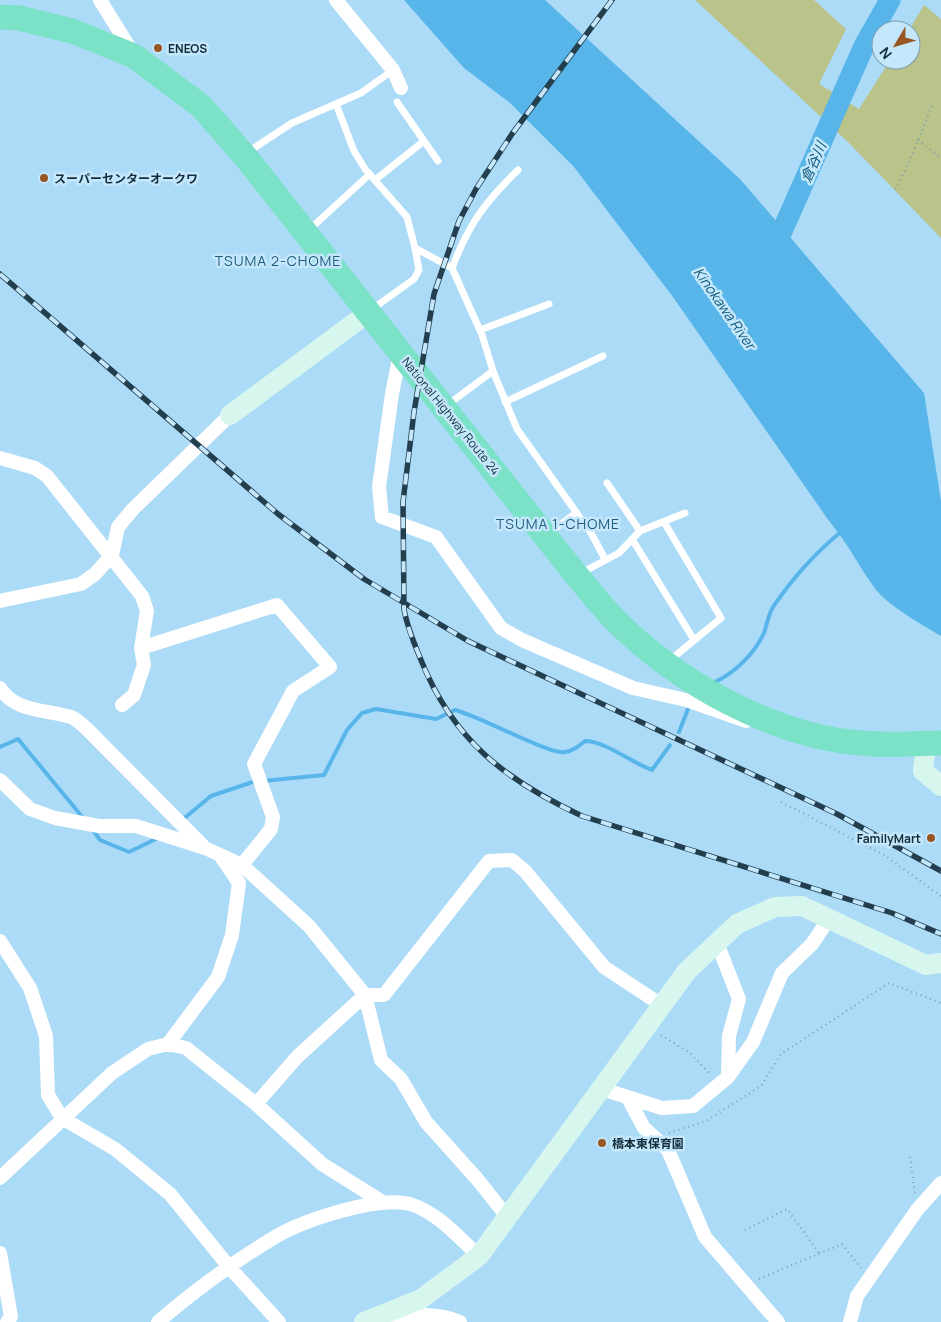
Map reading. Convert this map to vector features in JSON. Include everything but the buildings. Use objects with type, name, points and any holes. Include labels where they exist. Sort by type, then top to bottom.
[{"type":"highway","name":"National Highway Route 24","points":[[0,17],[19,18],[72,31],[134,56],[201,106],[244,155],[577,576],[616,621],[667,663],[697,685],[783,726],[808,734],[860,743],[933,743]]},
{"type":"street","points":[[100,0],[134,56]]},
{"type":"street","points":[[336,0],[393,70],[401,88]]},
{"type":"street","points":[[0,601],[81,584],[95,574],[112,555],[118,527],[133,509],[230,415],[369,312]]},
{"type":"street","points":[[400,353],[392,394],[379,487],[378,502],[382,517],[436,537],[501,628],[522,640],[633,688],[686,700],[732,717],[766,725],[783,726]]},
{"type":"street","points":[[0,458],[35,468],[47,476],[112,555],[142,596],[147,611],[141,648],[144,665],[134,695],[122,705]]},
{"type":"street","points":[[141,648],[277,605],[330,667],[292,691],[254,764],[273,817],[270,829],[242,865]]},
{"type":"street","points":[[0,688],[7,699],[31,710],[73,718],[80,723],[205,848]]},
{"type":"street","points":[[933,743],[923,771],[941,786]]},
{"type":"street","points":[[0,780],[30,809],[55,818],[99,826],[136,826],[205,848],[242,865],[309,926],[365,995],[381,1060],[401,1078],[426,1122],[478,1180],[508,1218]]},
{"type":"street","points":[[168,1044],[218,977],[232,935],[239,883],[219,855]]},
{"type":"street","points":[[256,1104],[297,1057],[365,995],[384,995],[489,861],[512,860],[525,871],[551,900],[604,967],[660,1009]]},
{"type":"street","points":[[364,1322],[421,1299],[479,1256],[687,971],[737,924],[775,907],[802,906],[926,965],[941,963]]},
{"type":"street","points":[[602,1089],[662,1108],[694,1106],[723,1081],[753,1042],[782,973],[812,944],[828,920]]},
{"type":"street","points":[[0,941],[30,988],[46,1036],[48,1095],[62,1118],[115,1149],[170,1194],[230,1268],[279,1322]]},
{"type":"street","points":[[717,943],[739,999],[729,1036],[723,1081]]},
{"type":"street","points":[[0,1178],[112,1073],[148,1049],[168,1044],[186,1048],[256,1104],[322,1164],[384,1204]]},
{"type":"street","points":[[628,1098],[644,1128],[668,1150],[705,1237],[778,1322]]},
{"type":"street","points":[[850,1322],[857,1296],[916,1210],[941,1183]]},
{"type":"street","points":[[158,1322],[276,1236],[347,1209],[384,1204],[412,1205],[434,1215],[479,1256]]},
{"type":"street","points":[[0,1252],[11,1317],[7,1322]]},
{"type":"street","points":[[369,1322],[411,1315],[435,1315],[460,1322]]},
{"type":"lane","points":[[244,155],[265,139],[292,123],[361,93],[393,70]]},
{"type":"lane","points":[[397,102],[438,161]]},
{"type":"lane","points":[[336,104],[354,151],[372,177],[407,217],[418,249],[419,270],[414,279],[369,312]]},
{"type":"lane","points":[[306,233],[372,177],[424,141]]},
{"type":"lane","points":[[451,267],[477,213],[518,170]]},
{"type":"lane","points":[[418,249],[451,267],[480,330],[493,371],[517,429],[576,513],[605,559]]},
{"type":"lane","points":[[480,330],[549,304]]},
{"type":"lane","points":[[505,402],[603,356]]},
{"type":"lane","points":[[440,402],[493,371]]},
{"type":"lane","points":[[607,483],[640,531]]},
{"type":"lane","points":[[546,536],[576,513]]},
{"type":"lane","points":[[577,576],[619,553],[640,531],[685,513]]},
{"type":"lane","points":[[664,522],[721,618],[667,663]]},
{"type":"lane","points":[[632,539],[694,640]]},
{"type":"path","points":[[895,189],[908,165],[932,104]]},
{"type":"path","points":[[918,140],[941,158]]},
{"type":"path","points":[[781,802],[884,855],[941,896]]},
{"type":"path","points":[[655,1137],[706,1121],[761,1086],[781,1054],[889,983],[941,1003]]},
{"type":"path","points":[[660,1009],[661,1037],[690,1053],[723,1081]]},
{"type":"path","points":[[910,1157],[916,1210]]},
{"type":"path","points":[[745,1230],[787,1210],[819,1254]]},
{"type":"path","points":[[745,1285],[842,1244],[869,1278]]},
{"type":"green space","points":[[695,0],[814,0],[846,29],[819,84],[859,109],[884,70],[921,70],[921,20],[915,20],[924,5],[941,19],[941,238],[848,142]]},
{"type":"water","name":"Kinokawa River","points":[[404,0],[545,0],[740,179],[924,393],[941,501],[941,636],[898,609],[877,591],[673,297],[574,167],[510,103],[464,68]]},
{"type":"waterway","name":"倉谷川","points":[[772,254],[864,46],[890,0]]},
{"type":"waterway","points":[[713,683],[729,674],[755,648],[764,633],[771,610],[780,597],[813,557],[842,531]]},
{"type":"waterway","points":[[679,732],[690,704]]},
{"type":"waterway","points":[[263,781],[324,775],[347,730],[362,713],[376,709],[436,719],[455,710],[545,748],[565,752],[576,748],[585,741],[593,742],[610,748],[652,770],[670,745]]},
{"type":"waterway","points":[[0,747],[18,739],[84,819]]},
{"type":"waterway","points":[[182,820],[211,796],[256,781]]},
{"type":"waterway","points":[[93,830],[100,840],[129,852],[158,838]]},
{"type":"railway","points":[[612,0],[512,134],[476,189],[459,221],[434,294],[414,412],[403,502],[404,609],[411,635],[434,688],[449,713],[466,735],[485,754],[529,788],[582,816],[892,913],[941,934]]},
{"type":"railway","points":[[0,274],[278,514],[364,579],[468,641],[837,814],[941,871]]},
{"type":"place","name":"ENEOS","points":[[158,48]]},
{"type":"place","name":"スーパーセンターオークワ","points":[[44,178]]},
{"type":"place","name":"FamilyMart","points":[[931,838]]},
{"type":"place","name":"橋本東保育園","points":[[602,1143]]},
{"type":"district","name":"TSUMA 2-CHOME","points":[[278,260]]},
{"type":"district","name":"TSUMA 1-CHOME","points":[[558,523]]}]
